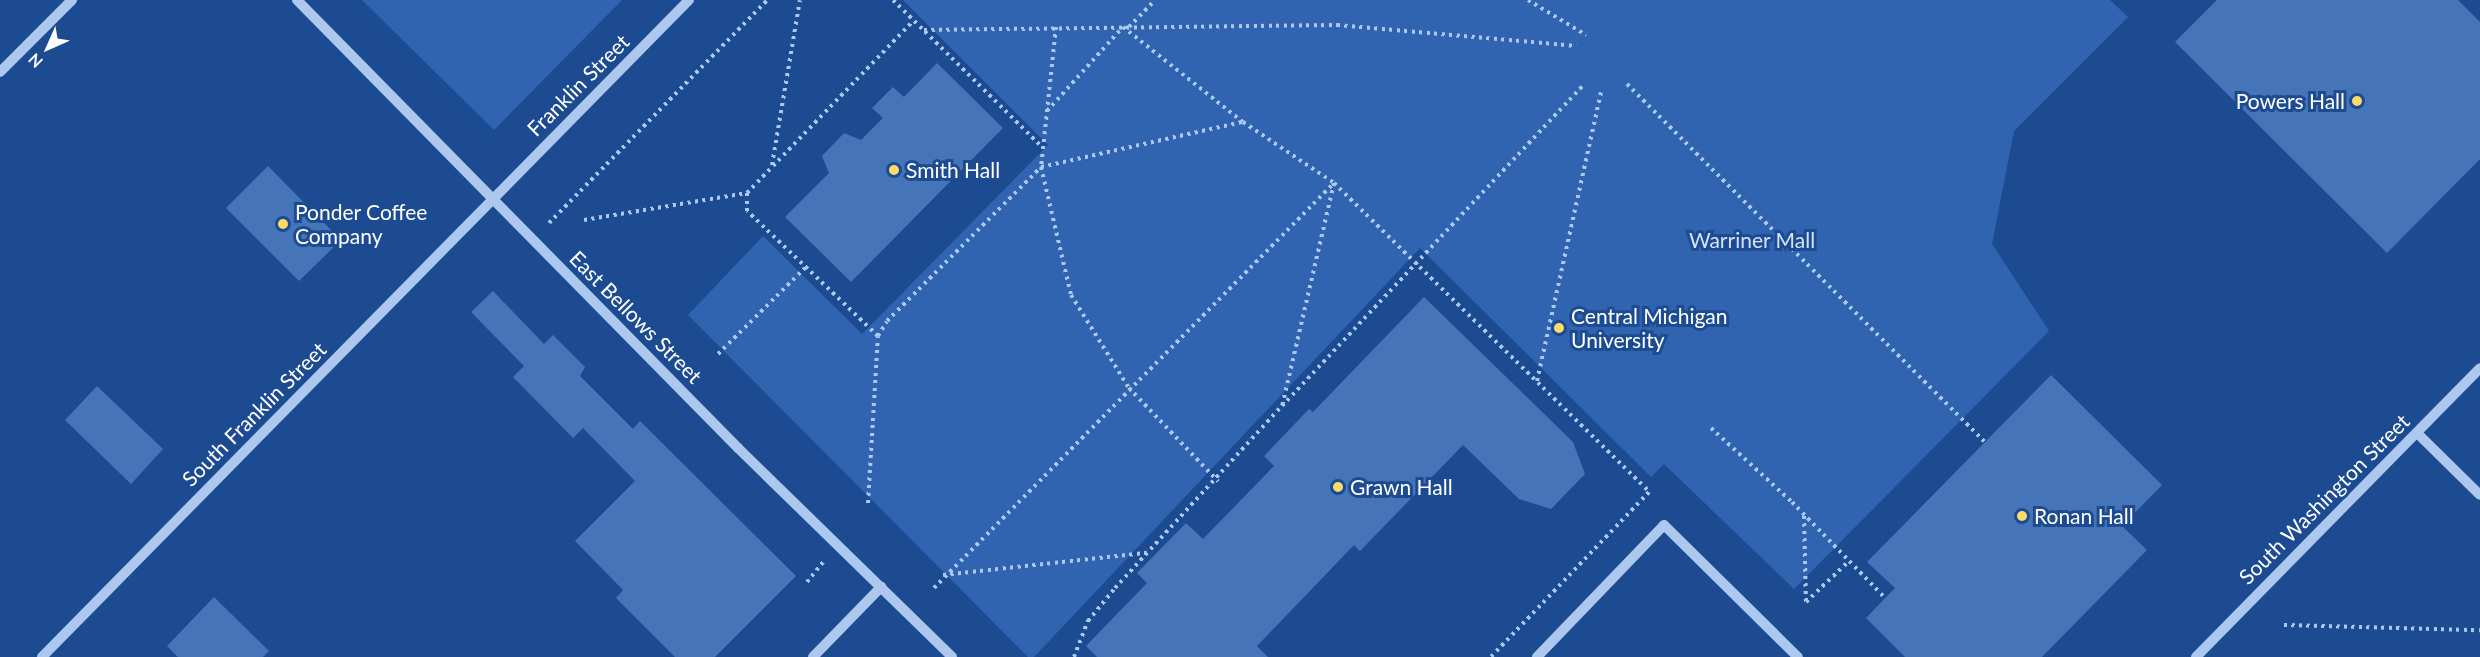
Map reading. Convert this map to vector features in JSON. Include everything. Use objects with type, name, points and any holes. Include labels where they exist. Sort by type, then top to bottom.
[{"type":"street","points":[[0,72],[72,0]]},
{"type":"street","name":"East Bellows Street","points":[[297,0],[494,198],[532,241],[952,657]]},
{"type":"street","name":"Franklin Street","points":[[494,198],[689,0]]},
{"type":"street","name":"South Franklin Street","points":[[42,657],[494,198]]},
{"type":"street","name":"South Washington Street","points":[[2196,657],[2480,368]]},
{"type":"street","points":[[2417,433],[2480,495]]},
{"type":"street","points":[[1537,657],[1664,525],[1798,657]]},
{"type":"street","points":[[813,657],[881,587]]},
{"type":"path","points":[[549,224],[768,0]]},
{"type":"path","points":[[772,165],[800,0]]},
{"type":"path","points":[[893,0],[1043,148]]},
{"type":"path","points":[[1129,27],[1155,0]]},
{"type":"path","points":[[1527,0],[1586,35]]},
{"type":"path","points":[[584,220],[747,193],[914,20]]},
{"type":"path","points":[[924,30],[1337,25],[1576,46]]},
{"type":"path","points":[[1056,27],[1041,167],[1071,295],[1129,388],[1218,480]]},
{"type":"path","points":[[1047,111],[1123,27]]},
{"type":"path","points":[[1123,27],[1243,122],[1335,183],[1649,492],[1491,657]]},
{"type":"path","points":[[1627,84],[1985,442]]},
{"type":"path","points":[[1074,657],[1088,621],[1148,553],[1218,480],[1282,406],[1418,265],[1583,85]]},
{"type":"path","points":[[1537,381],[1601,93]]},
{"type":"path","points":[[868,503],[878,336],[887,321],[1041,167],[1243,122]]},
{"type":"path","points":[[934,588],[943,575],[1335,183]]},
{"type":"path","points":[[1282,406],[1335,183]]},
{"type":"path","points":[[747,193],[747,211],[878,336]]},
{"type":"path","points":[[718,354],[805,268]]},
{"type":"path","points":[[1711,428],[1804,514],[1885,598]]},
{"type":"path","points":[[1804,514],[1806,602],[1849,561]]},
{"type":"path","points":[[943,575],[1148,553]]},
{"type":"path","points":[[807,582],[824,561]]},
{"type":"path","points":[[2284,625],[2480,630]]},
{"type":"green space","points":[[362,0],[622,0],[494,130]]},
{"type":"green space","name":"Warriner Mall","points":[[903,0],[2110,0],[2128,17],[2014,131],[1992,244],[2049,331],[1794,589],[1664,464],[1651,477],[1420,248],[1034,657],[1028,657],[688,315],[763,236],[862,334],[1048,145]]},
{"type":"building","name":"Powers Hall","points":[[2217,0],[2458,0],[2480,22],[2480,159],[2387,253],[2175,42]]},
{"type":"building","name":"Smith Hall","points":[[937,63],[1003,128],[851,282],[785,217],[829,173],[822,156],[844,133],[861,140],[883,118],[872,108],[893,87],[904,97]]},
{"type":"building","name":"Ponder Coffee Company","points":[[268,166],[341,240],[299,281],[226,208]]},
{"type":"building","points":[[493,291],[544,344],[553,335],[585,367],[580,376],[633,429],[640,421],[796,576],[715,657],[675,657],[616,598],[623,590],[575,541],[635,481],[583,428],[573,438],[513,377],[524,366],[471,312]]},
{"type":"building","name":"Grawn Hall","points":[[1424,297],[1573,442],[1585,474],[1551,509],[1519,499],[1463,445],[1360,551],[1354,545],[1257,646],[1268,657],[1097,657],[1086,646],[1147,583],[1137,573],[1186,523],[1203,539],[1274,466],[1264,456],[1309,409],[1313,412]]},
{"type":"building","name":"Ronan Hall","points":[[2051,375],[2162,485],[2122,526],[2147,550],[2042,657],[1905,657],[1866,618],[1895,588],[1867,562]]},
{"type":"building","points":[[97,386],[163,449],[131,484],[65,420]]},
{"type":"building","points":[[214,597],[269,651],[263,657],[178,657],[167,646]]},
{"type":"place","name":"Powers Hall","points":[[2357,101]]},
{"type":"place","name":"Smith Hall","points":[[894,170]]},
{"type":"place","name":"Ponder Coffee Company","points":[[283,224]]},
{"type":"place","name":"Central Michigan University","points":[[1559,328]]},
{"type":"place","name":"Grawn Hall","points":[[1338,487]]},
{"type":"place","name":"Ronan Hall","points":[[2022,516]]}]
